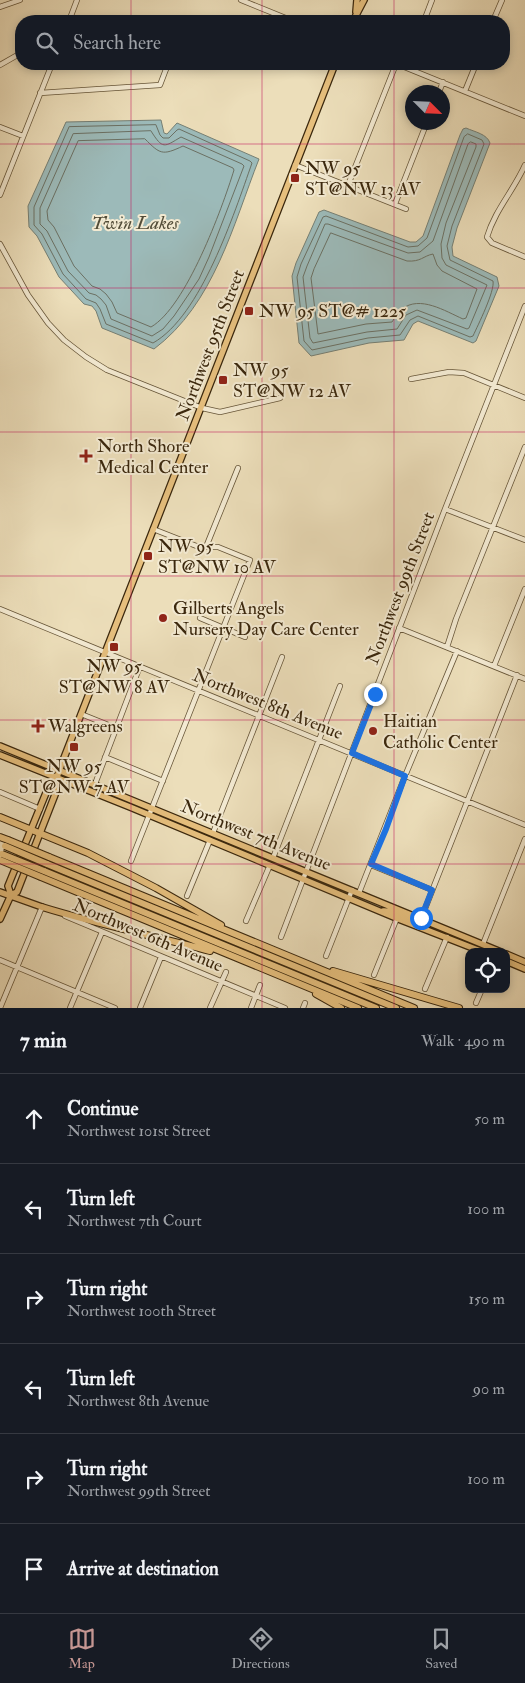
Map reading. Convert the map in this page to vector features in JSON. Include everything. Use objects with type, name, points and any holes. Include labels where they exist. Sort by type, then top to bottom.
[{"type":"highway","points":[[0,817],[41,832],[109,863],[246,939]]},
{"type":"highway","points":[[0,837],[4,844],[246,939],[414,1008]]},
{"type":"highway","points":[[1,855],[237,958],[358,1008]]},
{"type":"highway","points":[[48,860],[396,1008]]},
{"type":"highway","points":[[42,874],[376,1008]]},
{"type":"highway","points":[[42,907],[100,924],[167,939],[237,958]]},
{"type":"highway","points":[[296,959],[459,1008]]},
{"type":"highway","points":[[288,979],[340,1008]]},
{"type":"main road","points":[[356,12],[357,0]]},
{"type":"main road","points":[[355,15],[364,0]]},
{"type":"main road","name":"Northwest 95th Street","points":[[11,895],[8,886],[50,783],[57,777],[60,770],[333,70]]},
{"type":"main road","name":"Northwest 7th Avenue","points":[[0,746],[492,948]]},
{"type":"main road","name":"Northwest 7th Avenue","points":[[0,755],[473,948]]},
{"type":"main road","name":"Northwest 95th Street","points":[[0,919],[11,895],[17,892],[58,787],[57,777]]},
{"type":"main road","points":[[182,829],[189,828],[207,835],[213,833]]},
{"type":"main road","name":"Northwest 6th Avenue","points":[[0,892],[42,907]]},
{"type":"main road","points":[[381,911],[390,910],[413,920],[421,918]]},
{"type":"main road","points":[[447,937],[454,936],[474,944],[483,944]]},
{"type":"main road","points":[[510,956],[525,962]]},
{"type":"main road","points":[[510,963],[525,969]]},
{"type":"street","points":[[0,7],[20,0]]},
{"type":"street","points":[[71,15],[77,0]]},
{"type":"street","points":[[241,0],[278,15]]},
{"type":"street","points":[[426,15],[432,0]]},
{"type":"street","points":[[496,15],[502,0]]},
{"type":"street","points":[[0,65],[15,56]]},
{"type":"street","points":[[0,195],[50,70]]},
{"type":"street","points":[[40,93],[160,85],[166,70]]},
{"type":"street","points":[[348,185],[394,70]]},
{"type":"street","points":[[415,70],[525,116]]},
{"type":"street","points":[[465,91],[474,70]]},
{"type":"street","points":[[0,127],[23,136]]},
{"type":"street","points":[[395,204],[424,130]]},
{"type":"street","points":[[296,165],[406,209]]},
{"type":"street","points":[[525,165],[500,206],[490,225],[487,237],[492,243],[525,257]]},
{"type":"street","points":[[0,244],[28,295],[48,323],[64,340],[107,370],[202,408],[220,412],[280,398]]},
{"type":"street","name":"Northwest 99th Street","points":[[281,937],[525,306]]},
{"type":"street","points":[[411,379],[454,371],[464,373],[525,398]]},
{"type":"street","points":[[447,647],[456,619],[525,447]]},
{"type":"street","points":[[206,547],[238,468]]},
{"type":"street","points":[[445,509],[525,540]]},
{"type":"street","points":[[131,861],[200,691],[250,560],[218,547],[199,547],[153,529]]},
{"type":"street","points":[[494,666],[525,589]]},
{"type":"street","name":"Northwest 8th Avenue","points":[[0,609],[525,825]]},
{"type":"street","points":[[200,618],[245,637]]},
{"type":"street","points":[[399,628],[525,679]]},
{"type":"street","points":[[359,893],[457,651]]},
{"type":"street","points":[[213,833],[282,657]]},
{"type":"street","points":[[95,784],[140,666]]},
{"type":"street","points":[[421,918],[517,675]]},
{"type":"street","points":[[273,858],[340,686]]},
{"type":"street","points":[[81,714],[116,728]]},
{"type":"street","points":[[105,757],[163,781]]},
{"type":"street","points":[[0,792],[40,809]]},
{"type":"street","points":[[187,896],[210,840]]},
{"type":"street","points":[[483,944],[525,840]]},
{"type":"street","points":[[371,864],[432,890]]},
{"type":"street","points":[[246,921],[270,865]]},
{"type":"street","points":[[326,956],[352,890]]},
{"type":"street","points":[[0,1008],[42,907]]},
{"type":"street","name":"Northwest 6th Avenue","points":[[42,907],[285,1008]]},
{"type":"street","points":[[374,975],[397,918]]},
{"type":"street","points":[[70,1008],[102,932]]},
{"type":"street","points":[[425,989],[447,937]]},
{"type":"street","points":[[140,1008],[161,957]]},
{"type":"street","points":[[0,960],[115,1008]]},
{"type":"street","points":[[210,1008],[226,972]]},
{"type":"street","points":[[251,1008],[260,985]]},
{"type":"street","points":[[476,1003],[480,993]]},
{"type":"water","name":"Twin Lakes","points":[[161,120],[164,133],[167,134],[177,123],[259,159],[230,236],[207,287],[175,331],[154,349],[102,328],[96,311],[92,306],[84,304],[59,277],[37,236],[29,227],[28,206],[66,122]]},
{"type":"water","points":[[466,128],[483,135],[490,143],[457,228],[452,247],[453,256],[497,277],[499,286],[476,341],[473,343],[418,321],[413,324],[404,340],[369,343],[311,356],[299,343],[292,276],[319,212],[324,210],[410,242],[416,242],[423,236],[460,135],[463,129]]},
{"type":"place","name":"NW 95 ST@NW 13 AV","points":[[295,178]]},
{"type":"place","name":"NW 95 ST@# 1225","points":[[249,311]]},
{"type":"place","name":"NW 95 ST@NW 12 AV","points":[[223,380]]},
{"type":"place","name":"North Shore Medical Center","points":[[86,456]]},
{"type":"place","name":"NW 95 ST@NW 10 AV","points":[[148,556]]},
{"type":"place","name":"Gilberts Angels Nursery Day Care Center","points":[[163,618]]},
{"type":"place","name":"NW 95 ST@NW 8 AV","points":[[114,647]]},
{"type":"place","name":"Walgreens","points":[[38,726]]},
{"type":"place","name":"Haitian Catholic Center","points":[[373,731]]},
{"type":"place","name":"NW 95 ST@NW 7 AV","points":[[74,747]]},
{"type":"route","points":[[375,694],[352,753],[405,776],[371,864],[432,890],[421,918]]}]
